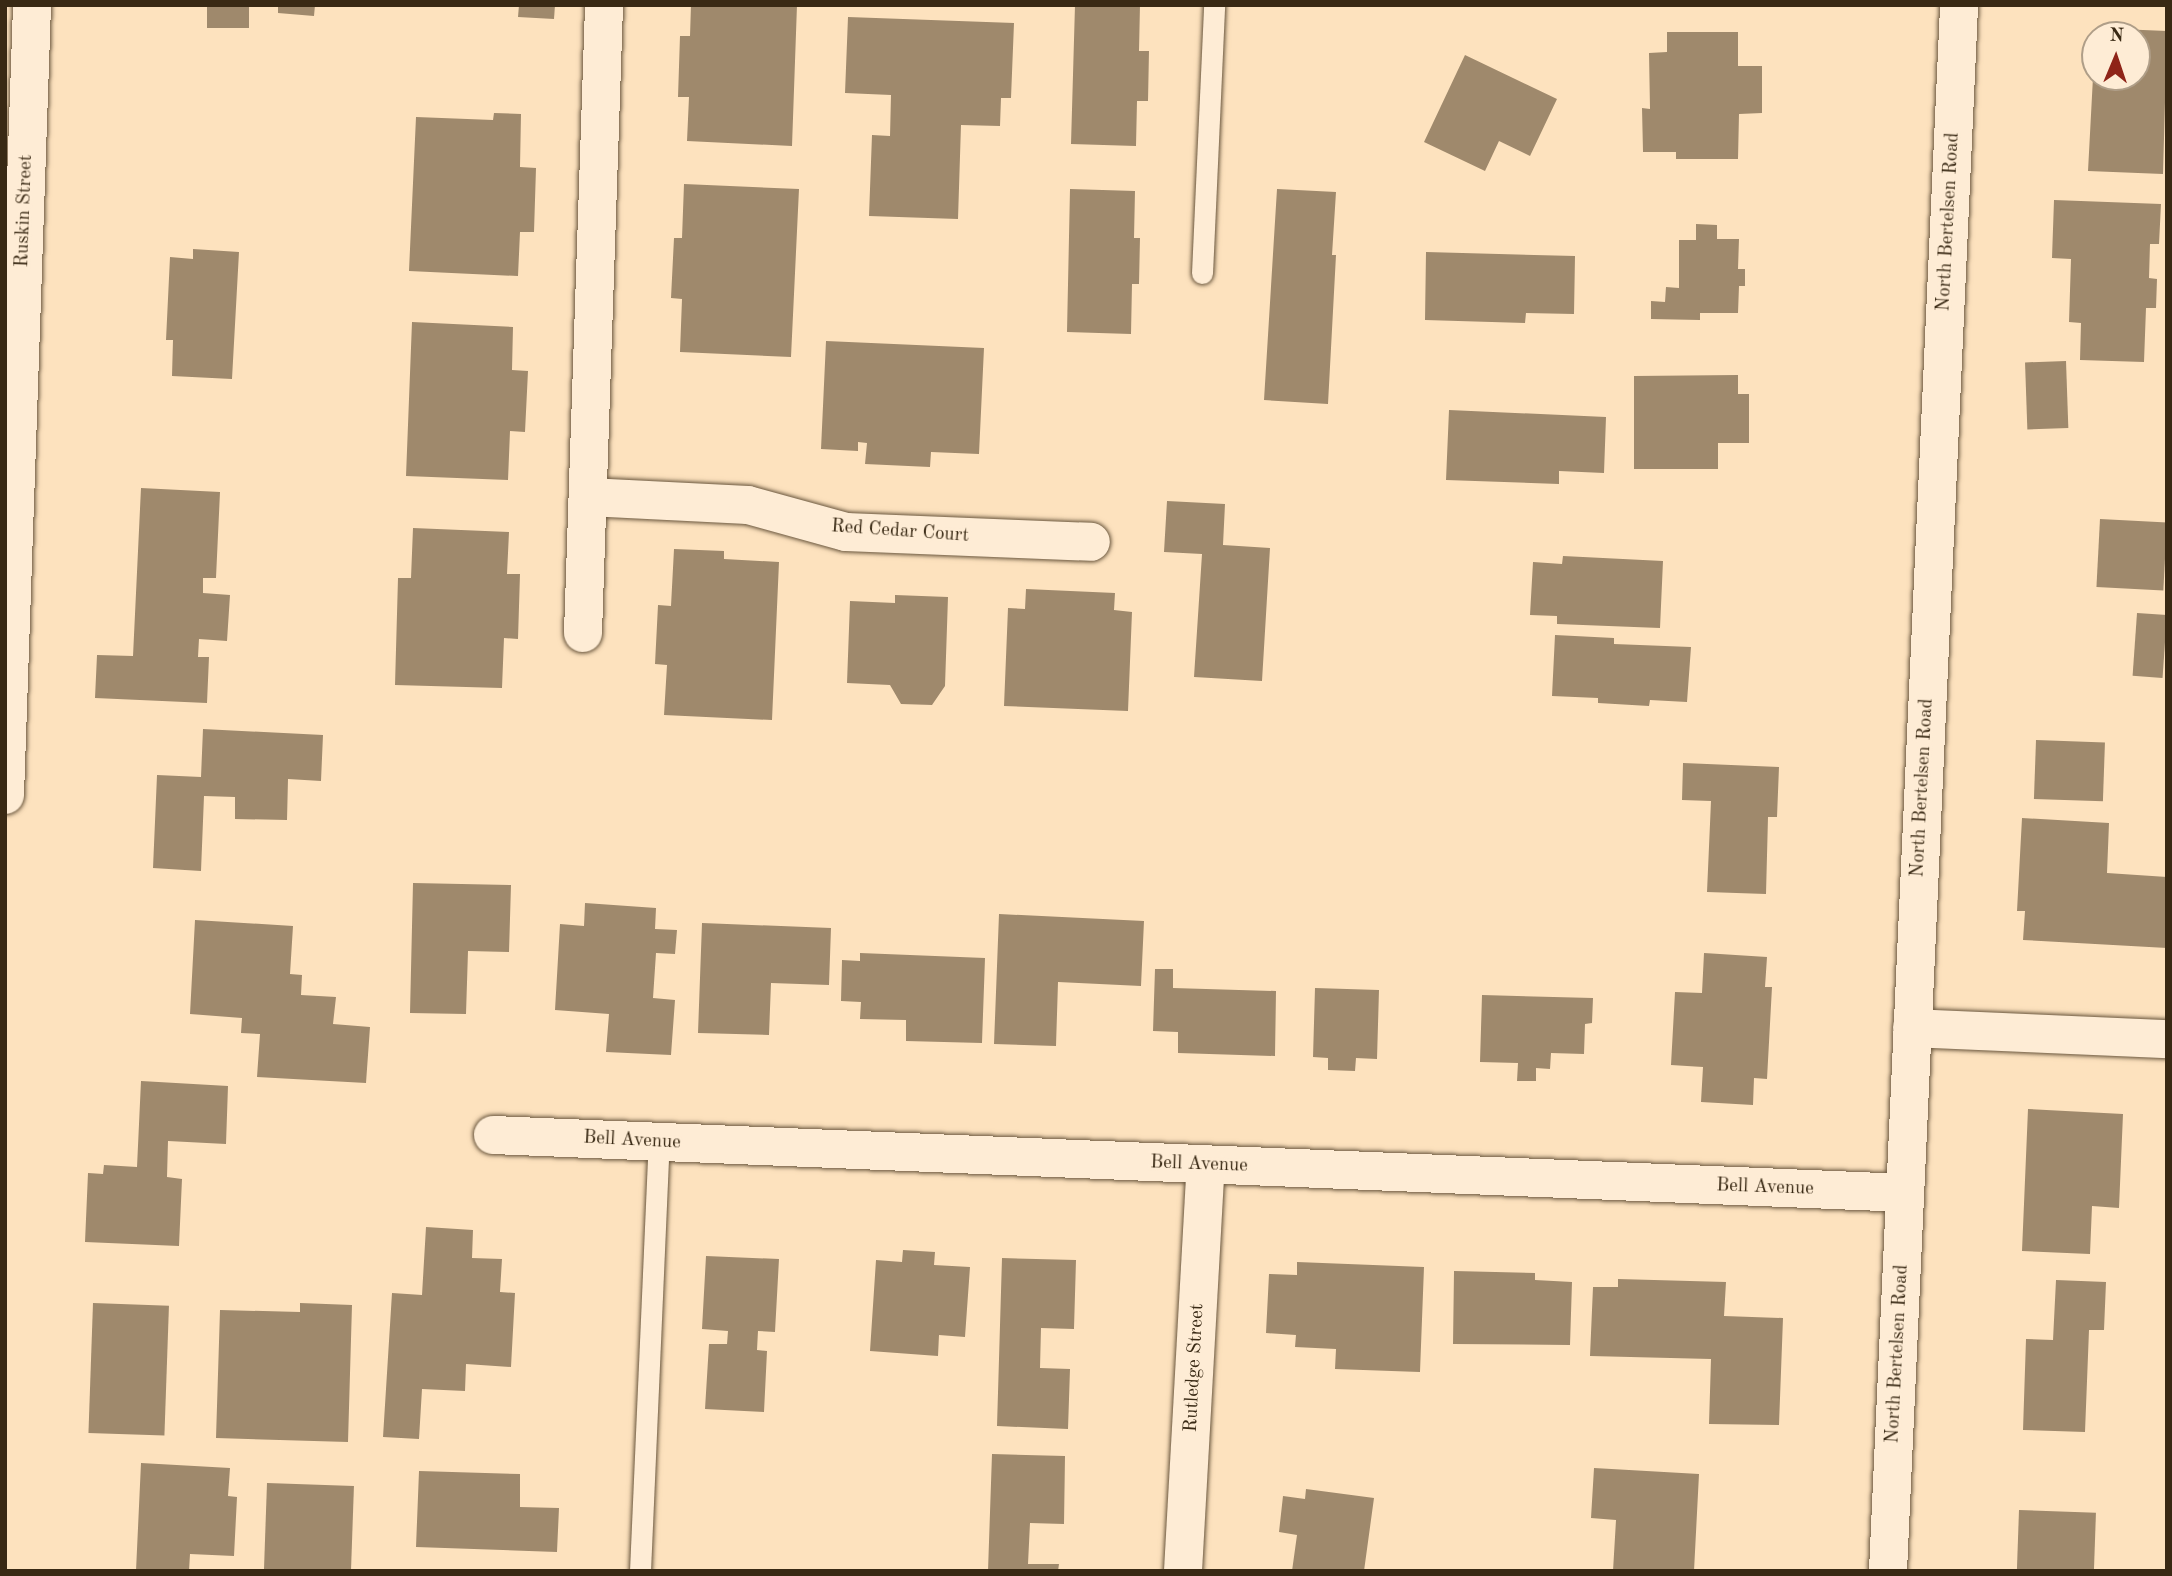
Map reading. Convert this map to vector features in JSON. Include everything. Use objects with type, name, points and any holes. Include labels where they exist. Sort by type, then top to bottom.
[{"type":"street","name":"Ruskin Street","points":[[5,795],[32,5]]},
{"type":"street","points":[[583,633],[604,5]]},
{"type":"street","name":"North Bertelsen Road","points":[[1888,1571],[1959,5]]},
{"type":"street","name":"Red Cedar Court","points":[[588,497],[748,505],[846,532],[1091,542]]},
{"type":"street","points":[[1912,1028],[2167,1039]]},
{"type":"street","name":"Bell Avenue","points":[[493,1135],[1905,1193]]},
{"type":"street","name":"Rutledge Street","points":[[1183,1571],[1206,1165]]},
{"type":"lane","points":[[1202,273],[1214,5]]},
{"type":"lane","points":[[640,1571],[659,1142]]},
{"type":"building","points":[[207,5],[249,5],[249,28],[207,28]]},
{"type":"building","points":[[278,5],[315,5],[314,16],[278,13]]},
{"type":"building","points":[[519,5],[555,5],[554,19],[518,17]]},
{"type":"building","points":[[691,5],[797,5],[792,146],[687,141],[689,97],[678,97],[680,36],[690,36]]},
{"type":"building","points":[[1075,5],[1140,5],[1139,51],[1149,51],[1148,101],[1137,101],[1136,146],[1071,144]]},
{"type":"building","points":[[848,17],[1014,23],[1011,98],[1001,98],[1000,126],[961,125],[958,219],[869,216],[872,135],[890,136],[891,95],[845,93]]},
{"type":"building","points":[[2151,30],[2167,31],[2163,174],[2088,171],[2092,91],[2151,91]]},
{"type":"building","points":[[1667,32],[1738,32],[1738,66],[1762,66],[1762,113],[1739,114],[1738,159],[1676,159],[1676,152],[1643,152],[1642,108],[1650,109],[1649,53],[1667,52]]},
{"type":"building","points":[[1465,55],[1557,99],[1530,156],[1499,141],[1485,171],[1424,142]]},
{"type":"building","points":[[494,113],[521,114],[520,167],[536,168],[534,232],[520,232],[518,276],[409,271],[416,117],[493,120]]},
{"type":"building","points":[[684,184],[799,189],[791,357],[680,352],[682,299],[671,298],[674,238],[682,238]]},
{"type":"building","points":[[1070,189],[1135,191],[1134,238],[1140,238],[1139,284],[1132,284],[1131,334],[1067,332]]},
{"type":"building","points":[[1277,189],[1336,192],[1332,255],[1336,255],[1328,404],[1264,400]]},
{"type":"building","points":[[2054,200],[2161,204],[2159,244],[2150,244],[2149,278],[2157,279],[2156,308],[2146,308],[2144,362],[2080,360],[2081,323],[2069,322],[2071,259],[2052,258]]},
{"type":"building","points":[[1696,224],[1717,225],[1717,239],[1739,239],[1738,269],[1745,269],[1745,286],[1739,286],[1738,313],[1700,313],[1700,320],[1651,319],[1651,301],[1665,302],[1666,287],[1679,288],[1679,240],[1696,240]]},
{"type":"building","points":[[193,249],[239,252],[232,379],[172,376],[173,340],[166,340],[170,257],[193,259]]},
{"type":"building","points":[[1426,252],[1575,256],[1574,314],[1526,313],[1525,323],[1425,320]]},
{"type":"building","points":[[412,322],[513,327],[512,370],[528,371],[525,432],[510,431],[508,480],[406,476]]},
{"type":"building","points":[[826,341],[984,348],[979,454],[931,452],[930,467],[865,464],[867,443],[858,442],[858,451],[821,449]]},
{"type":"building","points":[[2066,361],[2068,428],[2027,429],[2025,362]]},
{"type":"building","points":[[1738,375],[1738,394],[1749,394],[1749,443],[1718,443],[1718,469],[1634,469],[1634,376]]},
{"type":"building","points":[[1449,410],[1606,417],[1604,473],[1559,471],[1559,484],[1446,480]]},
{"type":"building","points":[[141,488],[220,492],[216,578],[203,578],[203,593],[230,595],[227,641],[199,639],[198,657],[209,657],[207,703],[95,698],[97,655],[133,656]]},
{"type":"building","points":[[1167,501],[1225,504],[1223,545],[1270,548],[1262,681],[1194,677],[1202,554],[1164,552]]},
{"type":"building","points":[[2100,519],[2167,523],[2163,590],[2096,587]]},
{"type":"building","points":[[413,528],[509,532],[507,574],[520,574],[518,639],[504,638],[502,688],[395,685],[398,578],[411,578]]},
{"type":"building","points":[[674,549],[724,551],[724,559],[779,562],[772,720],[664,715],[667,665],[655,664],[658,605],[671,606]]},
{"type":"building","points":[[1563,556],[1663,561],[1660,628],[1557,624],[1557,616],[1530,615],[1533,562],[1562,564]]},
{"type":"building","points":[[1026,589],[1115,593],[1114,610],[1132,612],[1128,711],[1004,706],[1008,608],[1025,609]]},
{"type":"building","points":[[895,595],[948,597],[945,686],[932,705],[901,704],[890,685],[847,683],[850,601],[895,603]]},
{"type":"building","points":[[2137,613],[2167,615],[2163,678],[2133,676]]},
{"type":"building","points":[[1555,635],[1614,638],[1614,644],[1691,647],[1687,702],[1650,700],[1649,706],[1598,703],[1598,698],[1552,696]]},
{"type":"building","points":[[203,729],[323,735],[321,781],[288,779],[287,820],[235,819],[235,797],[204,796],[201,871],[153,868],[157,775],[201,777]]},
{"type":"building","points":[[2036,740],[2105,742],[2103,801],[2034,799]]},
{"type":"building","points":[[1683,763],[1779,767],[1777,817],[1768,817],[1766,894],[1707,892],[1711,801],[1682,800]]},
{"type":"building","points":[[2022,818],[2109,823],[2107,873],[2167,877],[2167,948],[2023,940],[2025,911],[2017,911]]},
{"type":"building","points":[[413,883],[511,885],[509,952],[468,951],[466,1014],[410,1013]]},
{"type":"building","points":[[585,903],[656,908],[655,929],[677,930],[675,954],[656,953],[653,998],[675,1000],[671,1055],[606,1052],[609,1014],[555,1010],[560,924],[584,926]]},
{"type":"building","points":[[999,914],[1144,921],[1141,986],[1058,982],[1056,1046],[994,1044]]},
{"type":"building","points":[[195,920],[293,926],[290,974],[302,975],[301,995],[336,997],[333,1024],[370,1027],[366,1083],[257,1077],[260,1034],[241,1033],[242,1018],[190,1014]]},
{"type":"building","points":[[702,923],[831,928],[829,985],[771,983],[769,1035],[698,1033]]},
{"type":"building","points":[[860,953],[985,958],[982,1043],[906,1041],[906,1020],[860,1019],[861,1002],[841,1001],[842,960],[860,961]]},
{"type":"building","points":[[1704,953],[1767,957],[1765,987],[1772,987],[1767,1079],[1754,1078],[1753,1105],[1701,1102],[1703,1067],[1671,1065],[1675,992],[1702,993]]},
{"type":"building","points":[[1155,969],[1173,969],[1173,988],[1276,991],[1275,1056],[1178,1053],[1178,1032],[1153,1031]]},
{"type":"building","points":[[1315,988],[1379,990],[1377,1059],[1356,1058],[1355,1071],[1328,1070],[1328,1058],[1313,1057]]},
{"type":"building","points":[[1482,995],[1593,998],[1592,1023],[1585,1024],[1584,1054],[1551,1053],[1550,1069],[1536,1068],[1536,1081],[1517,1081],[1518,1063],[1480,1062]]},
{"type":"building","points":[[141,1081],[228,1086],[226,1144],[168,1141],[167,1177],[182,1179],[179,1246],[85,1242],[88,1173],[103,1174],[104,1165],[137,1167]]},
{"type":"building","points":[[2028,1109],[2123,1114],[2119,1208],[2092,1206],[2090,1254],[2022,1251]]},
{"type":"building","points":[[426,1227],[473,1230],[472,1258],[502,1259],[500,1292],[515,1293],[511,1367],[466,1364],[465,1391],[422,1389],[419,1439],[383,1437],[392,1293],[422,1295]]},
{"type":"building","points":[[903,1250],[935,1252],[934,1265],[970,1267],[965,1337],[939,1335],[938,1356],[870,1351],[876,1260],[902,1262]]},
{"type":"building","points":[[706,1256],[779,1259],[775,1332],[758,1331],[757,1350],[767,1351],[764,1412],[705,1409],[709,1344],[727,1344],[728,1331],[702,1329]]},
{"type":"building","points":[[1002,1258],[1076,1260],[1074,1329],[1041,1328],[1040,1368],[1070,1369],[1068,1429],[997,1426]]},
{"type":"building","points":[[1297,1262],[1424,1267],[1420,1372],[1335,1369],[1336,1349],[1295,1347],[1296,1335],[1266,1333],[1269,1274],[1297,1275]]},
{"type":"building","points":[[1454,1271],[1535,1273],[1535,1280],[1572,1282],[1570,1345],[1453,1344]]},
{"type":"building","points":[[1618,1279],[1726,1282],[1724,1316],[1783,1318],[1779,1425],[1709,1424],[1711,1359],[1590,1356],[1593,1287],[1618,1287]]},
{"type":"building","points":[[2056,1280],[2106,1282],[2104,1330],[2089,1330],[2085,1432],[2023,1430],[2026,1339],[2053,1340]]},
{"type":"building","points":[[93,1303],[169,1306],[164,1436],[88,1433]]},
{"type":"building","points":[[300,1303],[352,1305],[348,1442],[216,1438],[220,1310],[300,1312]]},
{"type":"building","points":[[992,1454],[1065,1456],[1064,1524],[1030,1523],[1028,1564],[1059,1564],[1058,1571],[988,1571]]},
{"type":"building","points":[[141,1463],[230,1468],[228,1496],[237,1497],[234,1556],[190,1554],[189,1571],[136,1571]]},
{"type":"building","points":[[1594,1468],[1699,1474],[1694,1571],[1613,1571],[1616,1520],[1591,1518]]},
{"type":"building","points":[[419,1471],[520,1474],[520,1507],[559,1508],[557,1552],[416,1547]]},
{"type":"building","points":[[267,1483],[354,1486],[351,1571],[264,1571]]},
{"type":"building","points":[[1306,1489],[1374,1498],[1364,1571],[1292,1571],[1297,1535],[1279,1532],[1283,1496],[1305,1499]]},
{"type":"building","points":[[2019,1510],[2096,1513],[2094,1571],[2017,1571]]}]
